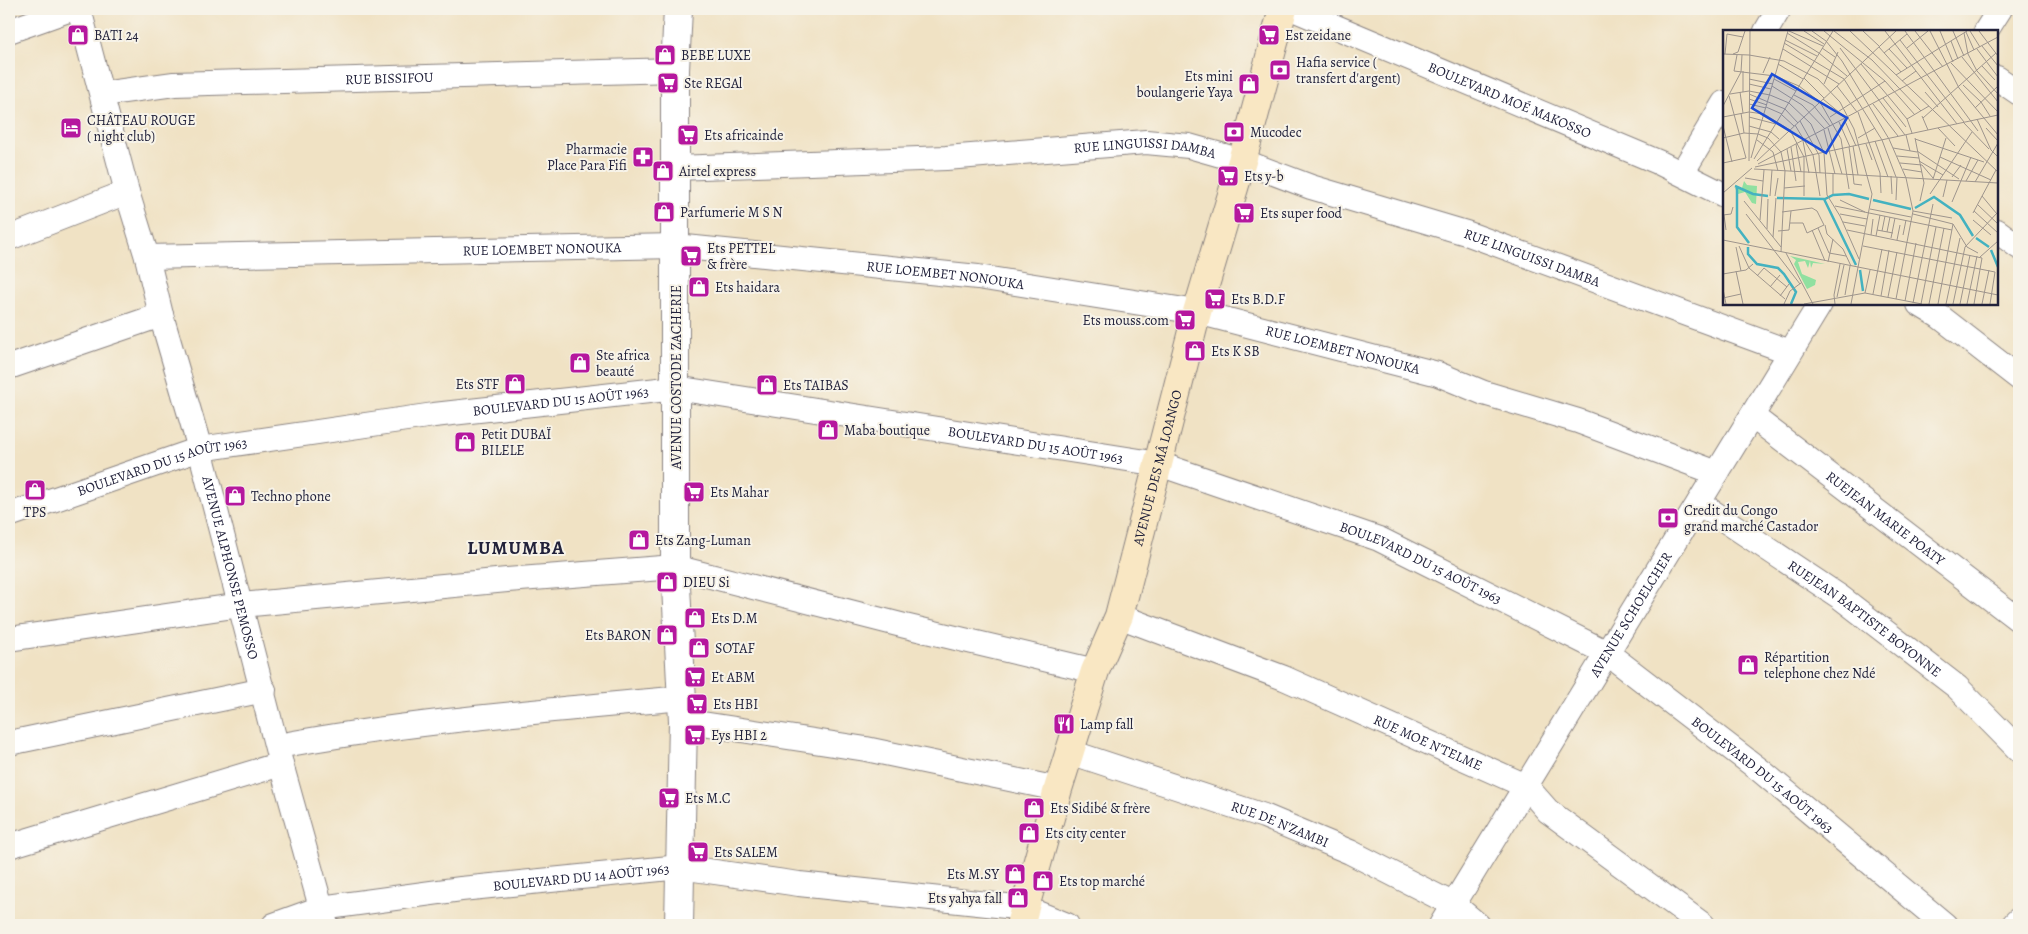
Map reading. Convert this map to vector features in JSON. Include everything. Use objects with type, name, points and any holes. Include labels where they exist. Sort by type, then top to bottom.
[{"type":"main road","name":"AVENUE DES MÂ LOANGO","points":[[1022,917],[1058,789],[1095,671],[1118,616],[1159,464],[1196,312],[1242,161],[1284,9]]},
{"type":"street","points":[[9,31],[71,9]]},
{"type":"street","name":"AVENUE ALPHONSE PEMOSSO","points":[[78,9],[127,192],[147,257],[160,315],[200,449],[324,916]]},
{"type":"street","name":"AVENUE COSTODE ZACHERIE","points":[[678,9],[675,70],[676,567],[682,709],[679,925]]},
{"type":"street","name":"BOULEVARD MOÉ MAKOSSO","points":[[1293,9],[1682,173],[1723,194]]},
{"type":"street","points":[[1767,30],[1778,9]]},
{"type":"street","points":[[1986,30],[1996,10]]},
{"type":"street","name":"RUE BISSIFOU","points":[[102,94],[183,84],[675,70]]},
{"type":"street","points":[[1998,79],[2019,93]]},
{"type":"street","points":[[1682,173],[1723,105]]},
{"type":"street","name":"RUE LINGUISSI DAMBA","points":[[676,168],[946,158],[1146,142],[1189,146],[1242,161],[1311,187],[1466,233],[1790,352]]},
{"type":"street","points":[[9,238],[127,192]]},
{"type":"street","points":[[1998,232],[2019,247]]},
{"type":"street","name":"RUE LOEMBET NONOUKA","points":[[147,257],[676,246],[978,277],[1196,312],[1438,374],[1484,393],[1578,421],[1717,473]]},
{"type":"street","name":"AVENUE SCHOELCHER","points":[[1441,925],[1819,305]]},
{"type":"street","points":[[1921,305],[1939,316],[2019,378]]},
{"type":"street","points":[[9,367],[160,315]]},
{"type":"street","name":"BOULEVARD DU 15 AOÛT 1963","points":[[9,516],[200,449],[434,416],[676,388],[1159,464],[1379,539],[1607,653],[1760,770],[1945,925]]},
{"type":"street","name":"RUEJEAN MARIE POATY","points":[[1752,416],[2019,620]]},
{"type":"street","name":"RUEJEAN BAPTISTE BOYONNE","points":[[1699,503],[1840,597],[1957,687],[2019,750]]},
{"type":"street","points":[[9,640],[241,605],[517,579],[676,567],[905,626],[1095,671]]},
{"type":"street","name":"RUE MOE N'TELME","points":[[1118,616],[1284,678],[1526,786],[1548,811],[1703,925]]},
{"type":"street","points":[[9,743],[264,690]]},
{"type":"street","points":[[9,846],[280,755],[329,736],[408,725],[682,709],[1058,789]]},
{"type":"street","name":"RUE DE N'ZAMBI","points":[[1070,752],[1264,816],[1350,852],[1454,905],[1478,925]]},
{"type":"street","name":"BOULEVARD DU 14 AOÛT 1963","points":[[274,925],[461,889],[680,867],[1067,925]]},
{"type":"street","points":[[2016,925],[2019,922]]},
{"type":"place","name":"BATI 24","points":[[78,35]]},
{"type":"place","name":"Est zeidane","points":[[1269,35]]},
{"type":"place","name":"BEBE LUXE","points":[[665,55]]},
{"type":"place","name":"Hafia service ( transfert d'argent)","points":[[1280,70]]},
{"type":"place","name":"Ste REGAl","points":[[668,83]]},
{"type":"place","name":"Ets mini boulangerie Yaya","points":[[1249,84]]},
{"type":"place","name":"CHÂTEAU ROUGE ( night club)","points":[[71,128]]},
{"type":"place","name":"Mucodec","points":[[1234,132]]},
{"type":"place","name":"Ets africainde","points":[[688,135]]},
{"type":"place","name":"Pharmacie Place Para Fifi","points":[[643,157]]},
{"type":"place","name":"Airtel express","points":[[663,171]]},
{"type":"place","name":"Ets y-b","points":[[1228,176]]},
{"type":"place","name":"Parfumerie M S N","points":[[664,212]]},
{"type":"place","name":"Ets super food","points":[[1244,213]]},
{"type":"place","name":"Ets PETTEL & frère","points":[[691,256]]},
{"type":"place","name":"Ets haidara","points":[[699,287]]},
{"type":"place","name":"Ets B.D.F","points":[[1215,299]]},
{"type":"place","name":"Ets mouss.com","points":[[1185,320]]},
{"type":"place","name":"Ets K SB","points":[[1195,351]]},
{"type":"place","name":"Ste africa beauté","points":[[580,363]]},
{"type":"place","name":"Ets STF","points":[[515,384]]},
{"type":"place","name":"Ets TAIBAS","points":[[767,385]]},
{"type":"place","name":"Maba boutique","points":[[828,430]]},
{"type":"place","name":"Petit DUBAÏ BILELE","points":[[465,442]]},
{"type":"place","name":"TPS","points":[[35,490]]},
{"type":"place","name":"Ets Mahar","points":[[694,492]]},
{"type":"place","name":"Techno phone","points":[[235,496]]},
{"type":"place","name":"Credit du Congo grand marché Castador","points":[[1668,518]]},
{"type":"place","name":"Ets Zang-Luman","points":[[639,540]]},
{"type":"place","name":"DIEU Si","points":[[667,582]]},
{"type":"place","name":"Ets D.M","points":[[695,618]]},
{"type":"place","name":"Ets BARON","points":[[667,635]]},
{"type":"place","name":"SOTAF","points":[[699,648]]},
{"type":"place","name":"Répartition telephone chez Ndé","points":[[1748,665]]},
{"type":"place","name":"Et ABM","points":[[695,677]]},
{"type":"place","name":"Ets HBI","points":[[697,704]]},
{"type":"place","name":"Lamp fall","points":[[1064,724]]},
{"type":"place","name":"Eys HBI 2","points":[[695,735]]},
{"type":"place","name":"Ets M.C","points":[[669,798]]},
{"type":"place","name":"Ets Sidibé & frère","points":[[1034,808]]},
{"type":"place","name":"Ets city center","points":[[1029,833]]},
{"type":"place","name":"Ets SALEM","points":[[698,852]]},
{"type":"place","name":"Ets M.SY","points":[[1015,874]]},
{"type":"place","name":"Ets top marché","points":[[1043,881]]},
{"type":"place","name":"Ets yahya fall","points":[[1018,898]]},
{"type":"district","name":"LUMUMBA","points":[[516,548]]}]
